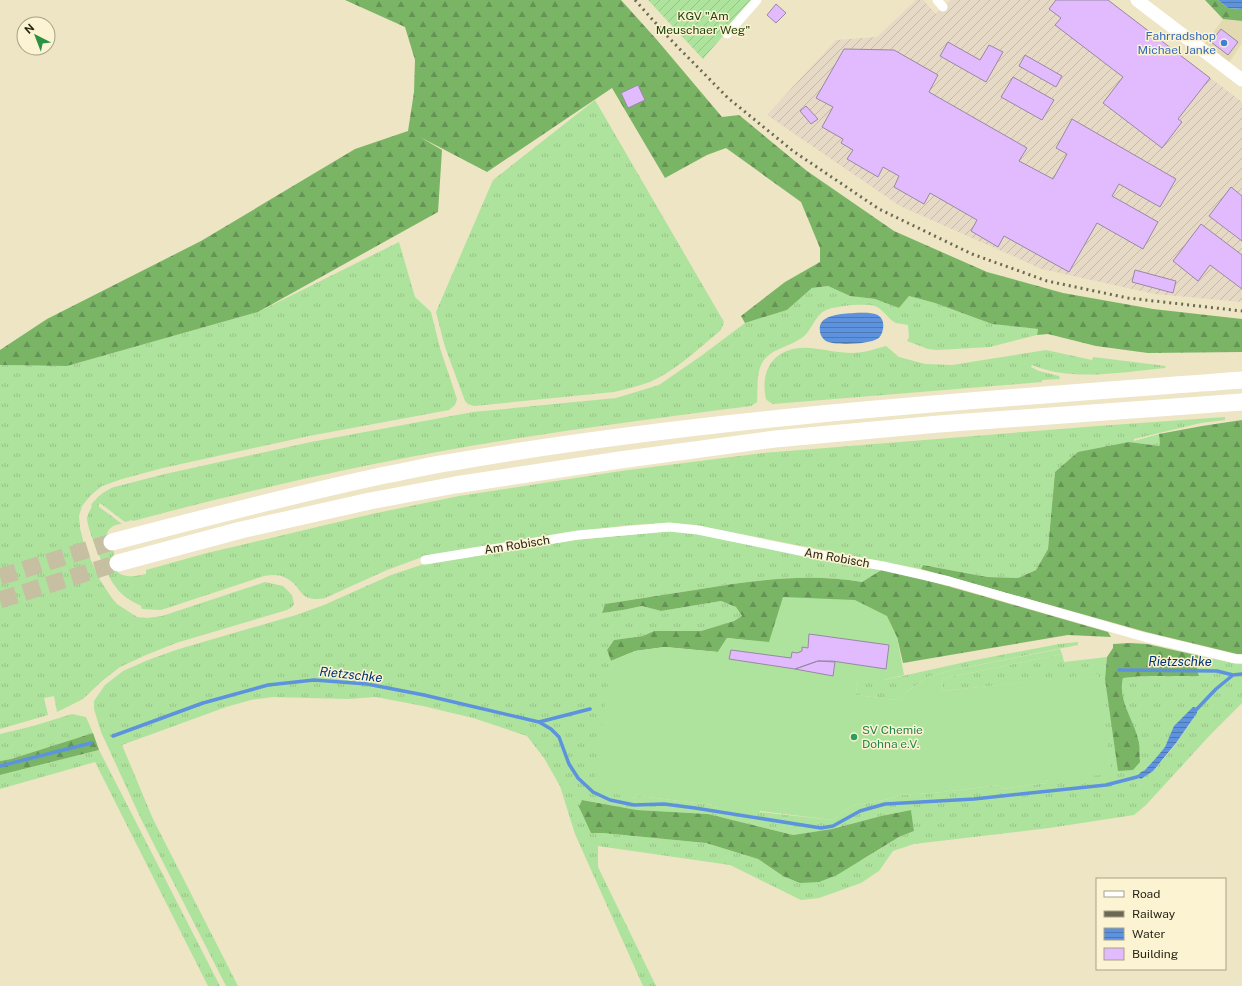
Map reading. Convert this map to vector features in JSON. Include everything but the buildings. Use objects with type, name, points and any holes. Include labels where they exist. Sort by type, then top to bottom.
[{"type":"highway","points":[[112,542],[232,510],[347,483],[450,462],[542,447],[762,419],[1242,380]]},
{"type":"highway","points":[[118,563],[241,530],[370,501],[455,484],[620,460],[774,439],[939,424],[1242,402]]},
{"type":"main road","points":[[1137,0],[1242,80]]},
{"type":"street","points":[[727,34],[757,0]]},
{"type":"street","name":"Am Robisch","points":[[425,560],[578,535],[669,527],[698,530],[819,555],[883,566],[949,581],[1144,637],[1236,659],[1242,659]]},
{"type":"shaded area","points":[[916,0],[923,0],[936,14],[951,0],[1108,0],[1242,102],[1242,302],[1155,294],[1042,269],[900,206],[767,115],[836,40],[877,37]]},
{"type":"shaded area","points":[[1223,19],[1242,21],[1242,43],[1228,64],[1204,45]]},
{"type":"green space","points":[[345,0],[621,0],[722,117],[739,115],[807,171],[894,231],[987,272],[1063,293],[1153,309],[1242,319],[1242,352],[1148,353],[1096,346],[1048,334],[1037,335],[1038,329],[992,324],[935,303],[909,296],[899,308],[875,299],[850,296],[828,286],[812,288],[787,310],[745,323],[741,316],[785,282],[820,262],[820,248],[801,202],[726,148],[707,155],[665,178],[612,88],[487,172],[420,137],[442,150],[438,212],[258,312],[67,366],[0,365],[0,350],[47,319],[201,241],[355,149],[408,131],[414,92],[415,60],[405,27]]},
{"type":"green space","name":"KGV \"Am Meuschaer Weg\"","points":[[648,0],[754,0],[703,59]]},
{"type":"green space","points":[[1205,0],[1218,0],[1228,8],[1242,9],[1242,21],[1223,19]]},
{"type":"green space","points":[[595,100],[724,322],[721,330],[669,371],[650,382],[641,385],[614,392],[474,406],[468,404],[465,401],[445,347],[436,312],[493,180]]},
{"type":"green space","points":[[399,242],[415,297],[431,312],[440,348],[457,399],[455,405],[449,410],[309,436],[163,468],[122,479],[102,486],[91,495],[82,506],[79,516],[84,544],[100,580],[117,604],[137,617],[147,618],[162,616],[265,582],[283,586],[292,595],[294,604],[292,607],[287,610],[176,643],[146,655],[120,667],[83,699],[57,712],[54,696],[44,698],[48,715],[0,729],[0,365],[67,366],[258,312]]},
{"type":"green space","points":[[828,286],[850,296],[875,299],[899,308],[909,296],[935,303],[992,324],[1038,329],[1037,335],[990,347],[937,350],[928,349],[907,341],[909,337],[908,325],[896,323],[874,306],[841,306],[822,312],[803,337],[770,354],[766,358],[760,367],[757,402],[751,406],[486,443],[408,457],[290,482],[133,521],[125,522],[100,503],[98,506],[122,524],[111,528],[106,538],[114,552],[113,561],[115,568],[118,572],[126,576],[141,575],[146,574],[146,570],[207,553],[372,514],[459,496],[621,471],[763,453],[1098,426],[1225,417],[1225,420],[1201,423],[1134,439],[1134,441],[1159,434],[1160,446],[1129,442],[1055,472],[1048,549],[1036,570],[1018,578],[987,577],[923,565],[921,569],[694,525],[668,523],[629,525],[576,532],[425,556],[387,570],[325,598],[316,599],[305,596],[292,582],[281,576],[264,576],[161,610],[142,609],[141,606],[127,598],[118,590],[103,563],[90,532],[87,518],[92,506],[91,505],[101,494],[114,487],[165,474],[311,442],[473,412],[616,398],[659,385],[745,323],[787,310],[812,288]]},
{"type":"green space","points":[[886,346],[899,357],[925,364],[952,365],[1046,350],[1092,360],[1093,357],[1166,366],[1165,368],[1132,372],[1081,374],[1047,370],[1032,365],[1031,367],[1039,371],[1059,376],[1060,379],[1042,380],[1042,382],[773,404],[766,399],[765,377],[768,368],[779,355],[788,351],[798,348],[809,348],[856,353]]},
{"type":"green space","points":[[1242,420],[1242,654],[1146,632],[921,569],[923,565],[987,577],[1018,578],[1036,570],[1048,549],[1055,472],[1078,452],[1129,442],[1160,446],[1159,434]]},
{"type":"green space","points":[[669,531],[703,534],[883,569],[862,582],[822,578],[761,580],[605,604],[602,613],[642,606],[661,611],[721,601],[736,607],[742,616],[734,621],[701,631],[654,631],[643,636],[614,640],[607,650],[611,661],[630,799],[639,796],[713,805],[713,807],[833,820],[851,806],[894,798],[898,795],[933,793],[1001,785],[1002,789],[1046,783],[1066,678],[943,691],[941,679],[1062,654],[1064,662],[1107,657],[1105,679],[1139,743],[1124,703],[1122,694],[1123,678],[1143,676],[1199,676],[1197,670],[1200,656],[1242,664],[1242,703],[1211,734],[1146,805],[1134,815],[1049,828],[914,844],[893,851],[879,871],[861,883],[819,898],[801,900],[730,865],[598,846],[598,867],[656,986],[643,986],[575,834],[560,786],[544,758],[527,736],[473,718],[376,697],[348,699],[273,697],[251,700],[226,707],[122,745],[153,819],[238,986],[226,986],[142,821],[101,732],[94,709],[94,701],[105,685],[123,671],[148,660],[179,649],[296,615],[324,605],[391,575],[427,563],[576,540]],"holes":[[[1197,708],[1197,713],[1172,749],[1150,773],[1141,779],[1141,772],[1145,770],[1155,759],[1165,747],[1170,737]],[[583,800],[637,810],[708,814],[793,835],[832,829],[911,810],[914,831],[899,837],[862,860],[783,876],[758,859],[706,843],[591,833]]]},
{"type":"green space","points":[[883,569],[1108,632],[1111,637],[1068,635],[903,663],[897,637],[770,643],[727,638],[718,652],[665,647],[635,651],[611,661],[607,650],[614,640],[643,636],[654,631],[701,631],[734,621],[742,616],[736,607],[721,601],[661,611],[642,606],[602,613],[605,604],[761,580],[822,578],[862,582]]},
{"type":"green space","name":"SV Chemie Dohna e.V.","points":[[783,597],[855,600],[887,616],[897,637],[904,675],[884,680],[858,680],[856,695],[895,700],[928,677],[952,670],[1060,649],[1062,654],[941,679],[943,691],[1098,674],[1111,774],[1046,780],[1046,783],[1002,789],[1001,785],[933,793],[898,795],[894,798],[851,806],[833,820],[760,811],[758,814],[713,807],[713,805],[639,796],[630,799],[594,785],[611,661],[635,651],[665,647],[718,652],[727,638],[769,642]]},
{"type":"green space","points":[[1078,642],[1078,645],[952,670],[928,677],[895,700],[856,695],[858,680],[884,680],[970,661],[1059,644]]},
{"type":"green space","points":[[1113,644],[1147,644],[1200,656],[1197,670],[1199,676],[1143,676],[1123,678],[1122,695],[1137,735],[1140,762],[1133,770],[1118,771],[1105,679],[1107,657],[1113,648]]},
{"type":"green space","points":[[72,714],[86,717],[93,733],[11,759],[0,761],[0,734]]},
{"type":"green space","points":[[93,733],[99,750],[0,775],[0,761],[11,759]]},
{"type":"green space","points":[[99,750],[220,986],[208,986],[95,762],[0,789],[0,775]]},
{"type":"green space","points":[[582,800],[637,810],[708,814],[793,835],[832,829],[911,810],[914,831],[899,837],[837,875],[819,882],[800,883],[783,876],[758,859],[706,843],[591,833],[579,807]]},
{"type":"water","points":[[1218,0],[1242,0],[1242,9],[1228,8]]},
{"type":"water","points":[[854,313],[869,313],[881,318],[883,329],[882,333],[877,339],[860,343],[836,344],[830,343],[823,338],[820,331],[822,321],[832,316]]},
{"type":"water","points":[[1193,707],[1197,708],[1197,713],[1176,743],[1153,771],[1141,779],[1137,777],[1165,747],[1174,726]]},
{"type":"waterway","name":"Rietzschke","points":[[1119,670],[1217,671],[1233,675],[1242,674]]},
{"type":"waterway","points":[[1195,711],[1216,689],[1233,675]]},
{"type":"waterway","name":"Rietzschke","points":[[113,736],[203,703],[268,685],[314,680],[367,684],[424,695],[539,722],[590,709]]},
{"type":"waterway","points":[[539,722],[551,729],[559,737],[569,764],[578,778],[593,792],[610,800],[634,805],[664,804],[695,808],[821,828],[833,826],[860,811],[885,804],[974,799],[1106,785],[1141,775]]},
{"type":"waterway","name":"Rietzschke","points":[[0,766],[91,743]]},
{"type":"tunnel","points":[[0,577],[112,542]]},
{"type":"tunnel","points":[[0,600],[118,563]]},
{"type":"railway","points":[[635,0],[669,38],[728,98],[793,151],[879,209],[972,254],[1047,281],[1128,298],[1242,311]]},
{"type":"place","name":"Fahrradshop Michael Janke","points":[[1224,43]]},
{"type":"place","name":"SV Chemie Dohna e.V.","points":[[854,737]]}]
